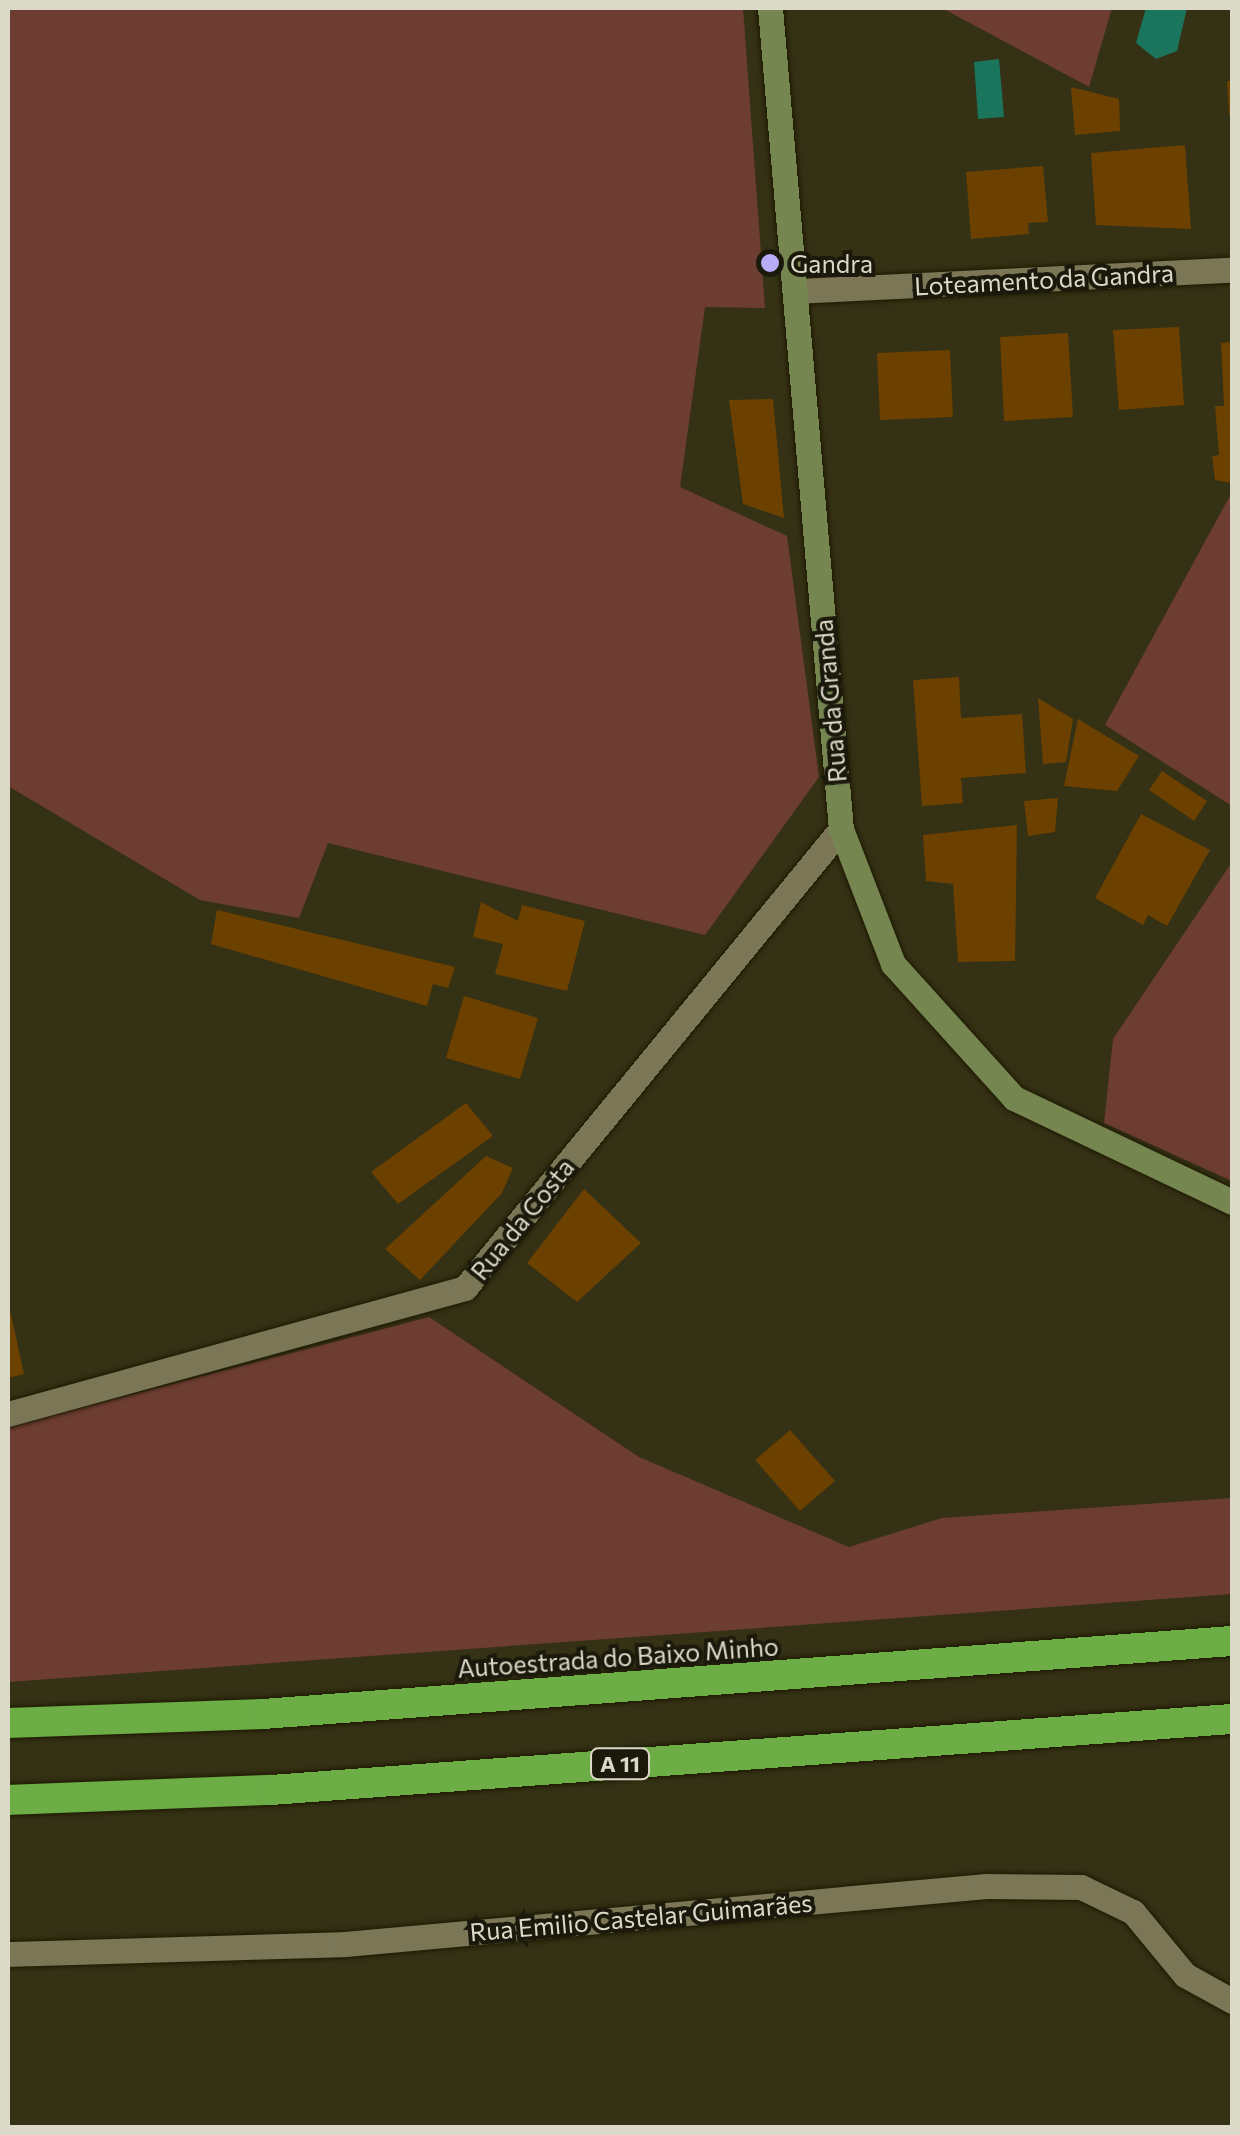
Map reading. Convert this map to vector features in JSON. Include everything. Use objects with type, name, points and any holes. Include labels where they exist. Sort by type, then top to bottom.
[{"type":"highway","name":"Autoestrada do Baixo Minho","points":[[8,1723],[263,1714],[1232,1641]]},
{"type":"highway","name":"A 11","points":[[8,1800],[272,1790],[1232,1719]]},
{"type":"street","name":"Rua da Granda","points":[[770,8],[841,829],[893,964],[1014,1098],[1232,1202]]},
{"type":"street","name":"Loteamento da Gandra","points":[[796,291],[1232,270]]},
{"type":"street","name":"Rua da Costa","points":[[8,1414],[465,1288],[841,829]]},
{"type":"street","name":"Rua Emilio Castelar Guimarães","points":[[8,1954],[345,1944],[986,1886],[1081,1887],[1132,1912],[1185,1976],[1232,2001]]},
{"type":"shaded area","points":[[8,8],[743,8],[765,308],[705,307],[680,487],[787,536],[819,777],[705,935],[328,843],[299,918],[200,900],[8,786]]},
{"type":"shaded area","points":[[942,8],[1112,8],[1089,87]]},
{"type":"shaded area","points":[[1146,8],[1187,8],[1177,51],[1156,59],[1136,43]]},
{"type":"shaded area","points":[[999,59],[1004,117],[978,119],[974,62]]},
{"type":"shaded area","points":[[1232,492],[1232,806],[1105,725]]},
{"type":"shaded area","points":[[1232,862],[1232,1181],[1104,1123],[1113,1039]]},
{"type":"shaded area","points":[[429,1317],[639,1457],[849,1547],[942,1518],[1232,1498],[1232,1594],[8,1682],[8,1427]]},
{"type":"building","points":[[1227,81],[1232,81],[1232,115],[1229,115]]},
{"type":"building","points":[[1071,87],[1119,99],[1120,131],[1075,135]]},
{"type":"building","points":[[1185,145],[1191,229],[1096,225],[1091,153]]},
{"type":"building","points":[[1043,166],[1048,222],[1028,223],[1029,234],[971,239],[966,172]]},
{"type":"building","points":[[1179,327],[1184,405],[1119,410],[1113,330]]},
{"type":"building","points":[[1068,333],[1073,417],[1004,421],[1000,337]]},
{"type":"building","points":[[1232,342],[1232,483],[1215,480],[1212,456],[1219,455],[1215,406],[1224,406],[1221,343]]},
{"type":"building","points":[[950,350],[953,417],[880,420],[877,353]]},
{"type":"building","points":[[773,399],[784,518],[743,504],[729,400]]},
{"type":"building","points":[[959,677],[961,718],[1022,714],[1026,773],[961,778],[963,803],[922,806],[913,680]]},
{"type":"building","points":[[1038,698],[1073,719],[1066,762],[1043,764]]},
{"type":"building","points":[[1078,719],[1139,756],[1117,791],[1064,786]]},
{"type":"building","points":[[1162,771],[1207,801],[1194,821],[1149,790]]},
{"type":"building","points":[[1058,798],[1055,832],[1028,836],[1024,801]]},
{"type":"building","points":[[1141,814],[1210,850],[1167,926],[1148,915],[1143,925],[1095,898]]},
{"type":"building","points":[[1017,825],[1015,961],[958,962],[953,884],[926,881],[923,835]]},
{"type":"building","points":[[481,902],[518,921],[522,905],[585,921],[567,991],[495,974],[503,944],[473,937]]},
{"type":"building","points":[[217,910],[455,967],[448,988],[433,984],[427,1006],[211,944]]},
{"type":"building","points":[[464,996],[538,1018],[520,1079],[446,1058]]},
{"type":"building","points":[[466,1103],[493,1136],[398,1204],[371,1172]]},
{"type":"building","points":[[486,1156],[513,1168],[502,1193],[420,1280],[385,1249]]},
{"type":"building","points":[[584,1189],[641,1243],[577,1302],[527,1263]]},
{"type":"building","points":[[11,1314],[24,1374],[8,1378],[8,1315]]},
{"type":"building","points":[[790,1430],[835,1481],[800,1511],[755,1460]]},
{"type":"place","name":"Gandra","points":[[770,263]]}]
